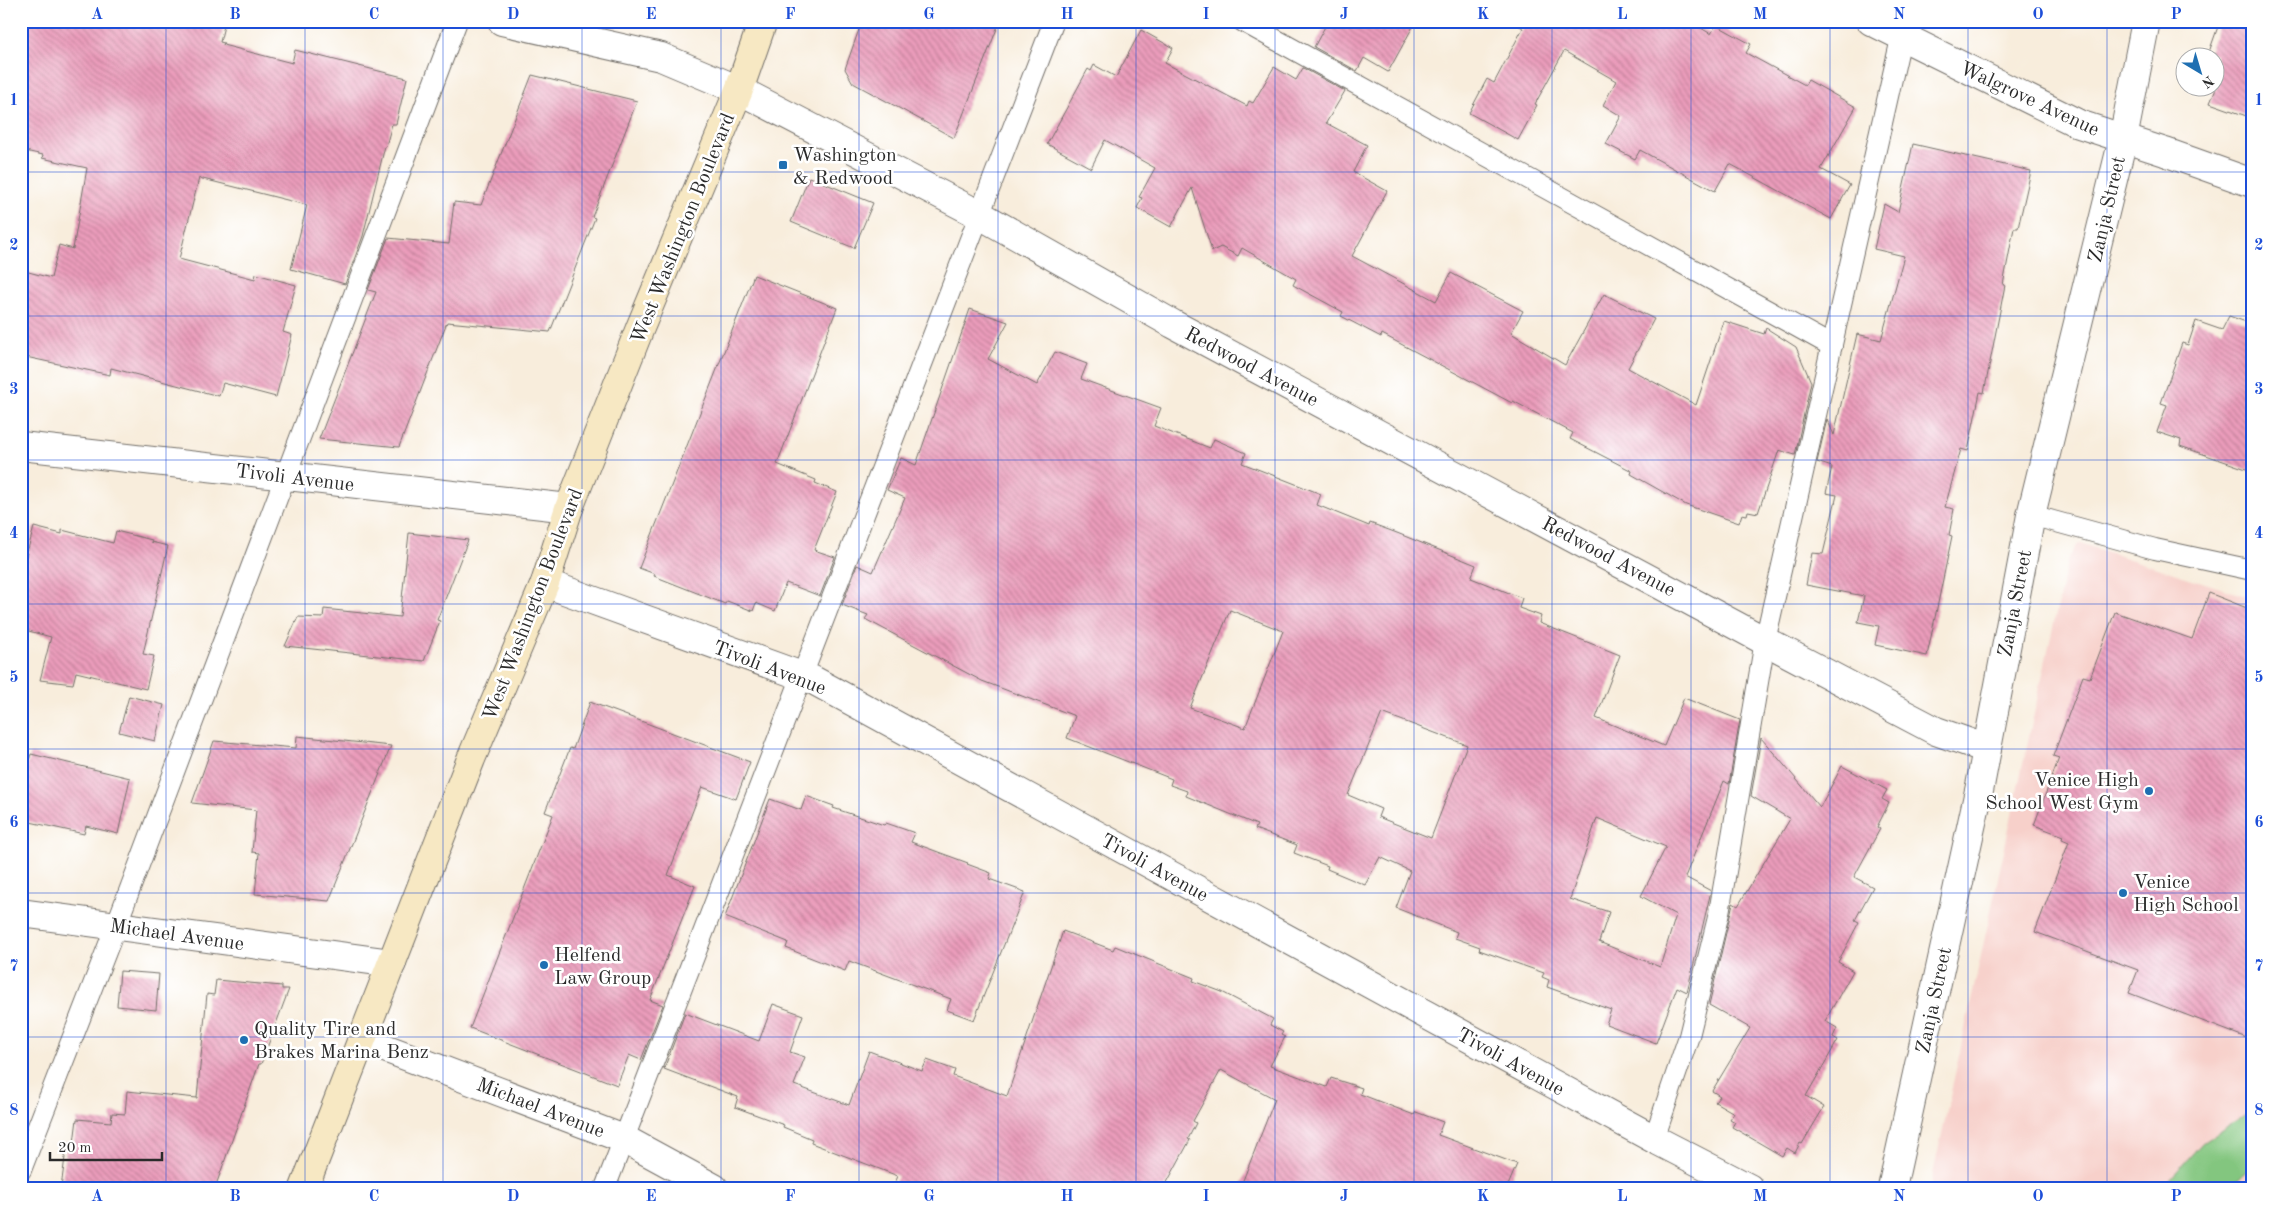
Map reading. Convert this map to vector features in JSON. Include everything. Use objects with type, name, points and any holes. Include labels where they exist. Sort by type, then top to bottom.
[{"type":"main road","name":"West Washington Boulevard","points":[[304,1188],[471,759],[545,583],[569,508],[640,328],[739,90],[763,21]]},
{"type":"street","name":"Redwood Avenue","points":[[502,21],[539,25],[661,57],[739,90],[980,215],[1173,324],[1936,731],[1987,749]]},
{"type":"street","name":"Walgrove Avenue","points":[[1871,21],[1903,29],[2079,124],[2252,183]]},
{"type":"street","name":"Zanja Street","points":[[1892,1188],[1987,749],[2031,514],[2123,139],[2146,21]]},
{"type":"street","name":"Tivoli Avenue","points":[[21,446],[569,508]]},
{"type":"street","name":"Tivoli Avenue","points":[[545,583],[813,680],[1654,1140],[1749,1188]]},
{"type":"street","name":"Michael Avenue","points":[[21,913],[392,963]]},
{"type":"street","name":"Michael Avenue","points":[[362,1039],[624,1139],[714,1188]]},
{"type":"lane","points":[[21,1170],[116,926],[457,21]]},
{"type":"lane","points":[[605,1188],[1054,21]]},
{"type":"lane","points":[[1242,21],[1832,346]]},
{"type":"lane","points":[[1654,1140],[1689,1036],[1719,913],[1766,641],[1903,29]]},
{"type":"lane","points":[[2031,514],[2155,549],[2252,570]]},
{"type":"shaded area","name":"Venice High School","points":[[2079,543],[2252,598],[2252,1188],[1930,1188],[2068,559]]},
{"type":"green space","points":[[2252,1110],[2252,1166],[2228,1188],[2162,1188],[2202,1143]]},
{"type":"building","points":[[21,21],[207,21],[224,26],[220,42],[224,43],[223,45],[292,63],[295,50],[407,78],[396,124],[392,124],[385,146],[363,236],[345,284],[291,269],[307,205],[199,178],[179,259],[255,279],[256,274],[296,285],[283,332],[292,335],[276,397],[223,383],[219,396],[111,368],[110,375],[21,356],[21,270],[51,278],[59,245],[73,249],[87,168],[42,158],[43,155],[21,150]]},
{"type":"building","points":[[862,21],[1000,21],[954,138],[853,83],[845,69]]},
{"type":"building","points":[[1328,21],[1416,21],[1388,72],[1364,58],[1357,71],[1314,47]]},
{"type":"building","points":[[1511,21],[1689,21],[1711,34],[1716,25],[1751,44],[1746,53],[1805,85],[1808,80],[1856,107],[1821,169],[1850,185],[1831,219],[1730,164],[1715,191],[1640,150],[1635,159],[1606,144],[1621,116],[1603,105],[1616,81],[1564,51],[1518,140],[1469,113],[1487,79],[1494,83],[1523,28]]},
{"type":"building","points":[[2220,21],[2252,21],[2252,118],[2210,103],[2212,98],[2226,98],[2226,48],[2210,48]]},
{"type":"building","points":[[1141,30],[1173,48],[1165,63],[1247,106],[1249,101],[1253,103],[1274,67],[1296,80],[1303,68],[1345,91],[1326,123],[1367,145],[1353,172],[1387,191],[1352,256],[1436,301],[1451,273],[1523,311],[1511,333],[1565,365],[1604,294],[1654,319],[1628,368],[1696,405],[1724,321],[1764,334],[1766,328],[1796,347],[1811,382],[1795,455],[1779,450],[1758,513],[1748,511],[1747,515],[1742,514],[1739,523],[1686,505],[1631,474],[1632,471],[1570,439],[1573,433],[1382,334],[1381,337],[1341,316],[1343,312],[1293,285],[1296,279],[1242,248],[1238,256],[1221,247],[1212,251],[1192,188],[1171,227],[1137,208],[1142,198],[1139,197],[1155,168],[1105,140],[1091,168],[1047,144],[1088,69],[1091,71],[1094,65],[1116,77]]},
{"type":"building","points":[[532,75],[637,101],[592,217],[595,218],[550,332],[447,322],[399,447],[319,439],[376,292],[368,290],[388,238],[449,244],[454,202],[481,205]]},
{"type":"building","points":[[1913,144],[2031,171],[2018,228],[2014,228],[1984,393],[1980,392],[1968,451],[1961,449],[1945,507],[1954,509],[1949,535],[1952,536],[1927,656],[1875,645],[1879,626],[1858,622],[1864,596],[1806,585],[1812,553],[1823,554],[1837,495],[1826,493],[1832,467],[1817,462],[1827,419],[1834,435],[1857,334],[1881,340],[1904,256],[1874,249],[1884,204],[1898,212]]},
{"type":"building","points":[[809,177],[873,203],[854,248],[791,222]]},
{"type":"building","points":[[754,275],[837,308],[777,464],[816,480],[815,483],[837,492],[814,550],[835,557],[820,596],[786,583],[775,611],[756,603],[753,611],[727,601],[725,604],[654,576],[655,574],[639,568]]},
{"type":"building","points":[[970,309],[1008,322],[988,359],[1037,385],[1055,352],[1087,364],[1081,379],[1161,408],[1154,426],[1210,448],[1214,439],[1246,453],[1242,463],[1321,494],[1317,505],[1369,526],[1370,523],[1397,533],[1476,565],[1471,578],[1522,598],[1519,608],[1541,616],[1539,623],[1620,655],[1596,718],[1664,746],[1684,698],[1740,720],[1729,784],[1724,781],[1685,877],[1711,891],[1687,992],[1677,987],[1656,1043],[1606,1024],[1611,1010],[1547,987],[1549,980],[1542,977],[1544,973],[1479,950],[1480,947],[1455,938],[1457,932],[1396,908],[1410,871],[1380,857],[1365,885],[1327,869],[1328,866],[1294,853],[1297,845],[1255,829],[1257,825],[1186,796],[1187,791],[1170,785],[1172,779],[1067,738],[1075,716],[982,681],[865,619],[868,615],[842,605],[857,565],[873,572],[905,498],[887,490],[901,458],[916,465]],"holes":[[[1230,610],[1283,631],[1245,728],[1190,708]],[[1382,713],[1467,745],[1431,838],[1378,817],[1381,809],[1348,795]],[[1597,818],[1666,847],[1641,896],[1676,915],[1660,967],[1599,942],[1609,912],[1570,899]]]},
{"type":"building","points":[[2229,316],[2252,324],[2252,471],[2180,446],[2181,440],[2157,432],[2167,405],[2161,403],[2182,343],[2188,345],[2196,321],[2222,330]]},
{"type":"building","points":[[34,527],[62,534],[62,530],[113,543],[116,531],[168,546],[143,654],[154,656],[146,689],[76,672],[73,684],[40,680],[51,637],[21,629],[21,575]]},
{"type":"building","points":[[409,533],[468,540],[437,620],[440,621],[424,661],[285,646],[298,617],[323,618],[324,609],[400,617]]},
{"type":"building","name":"Venice High School West Gym","points":[[2209,593],[2252,610],[2252,1040],[2129,993],[2138,970],[2035,932],[2069,842],[2062,839],[2063,836],[2034,825],[2059,758],[2053,756],[2083,676],[2090,678],[2115,612],[2192,639]]},
{"type":"building","points":[[129,696],[164,705],[155,741],[119,732]]},
{"type":"building","points":[[590,702],[750,762],[736,799],[702,787],[668,875],[695,886],[650,1000],[663,1005],[641,1060],[629,1055],[617,1085],[470,1028],[553,815],[545,812],[570,748],[573,749]]},
{"type":"building","points":[[297,736],[391,746],[329,901],[255,894],[259,853],[252,852],[256,810],[192,803],[214,741],[296,748]]},
{"type":"building","points":[[1761,738],[1820,807],[1842,766],[1887,790],[1882,799],[1889,803],[1877,827],[1880,829],[1854,877],[1873,887],[1855,920],[1859,922],[1838,962],[1853,971],[1825,1021],[1837,1028],[1833,1037],[1838,1040],[1806,1096],[1824,1107],[1795,1153],[1787,1148],[1782,1156],[1732,1127],[1735,1122],[1730,1119],[1734,1113],[1715,1102],[1720,1096],[1712,1091],[1750,1028],[1709,1005],[1733,903],[1738,906],[1790,819],[1751,796]]},
{"type":"building","points":[[31,754],[130,778],[118,834],[86,826],[84,834],[21,820],[21,762],[28,764]]},
{"type":"building","points":[[806,796],[834,806],[833,808],[915,833],[911,842],[991,873],[989,879],[1025,892],[974,1020],[947,1010],[951,999],[849,961],[845,971],[786,948],[788,942],[725,917],[770,799],[801,810]]},
{"type":"building","points":[[1063,931],[1113,950],[1115,946],[1194,978],[1193,981],[1222,992],[1273,1019],[1270,1025],[1283,1032],[1281,1035],[1285,1037],[1270,1066],[1327,1087],[1331,1078],[1362,1088],[1360,1094],[1414,1115],[1416,1112],[1443,1122],[1438,1135],[1517,1164],[1507,1188],[1240,1188],[1275,1099],[1221,1070],[1193,1121],[1196,1123],[1188,1139],[1190,1140],[1164,1188],[893,1188],[898,1176],[811,1143],[812,1139],[783,1127],[784,1125],[735,1107],[738,1097],[664,1069],[685,1013],[759,1041],[773,1004],[803,1015],[790,1052],[805,1057],[794,1085],[849,1105],[869,1051],[922,1071],[927,1060],[955,1070],[953,1076],[1007,1096]]},
{"type":"building","points":[[120,971],[159,974],[156,1010],[117,1006]]},
{"type":"building","points":[[216,980],[282,986],[282,989],[289,989],[261,1064],[259,1064],[215,1188],[61,1188],[67,1142],[74,1143],[77,1119],[111,1122],[112,1113],[125,1114],[127,1091],[197,1098],[207,994],[214,995]]},
{"type":"place","name":"Washington & Redwood","points":[[783,165]]},
{"type":"place","name":"Venice High School West Gym","points":[[2149,791]]},
{"type":"place","name":"Venice High School","points":[[2123,893]]},
{"type":"place","name":"Helfend Law Group","points":[[544,965]]},
{"type":"place","name":"Quality Tire and Brakes Marina Benz","points":[[244,1040]]}]
